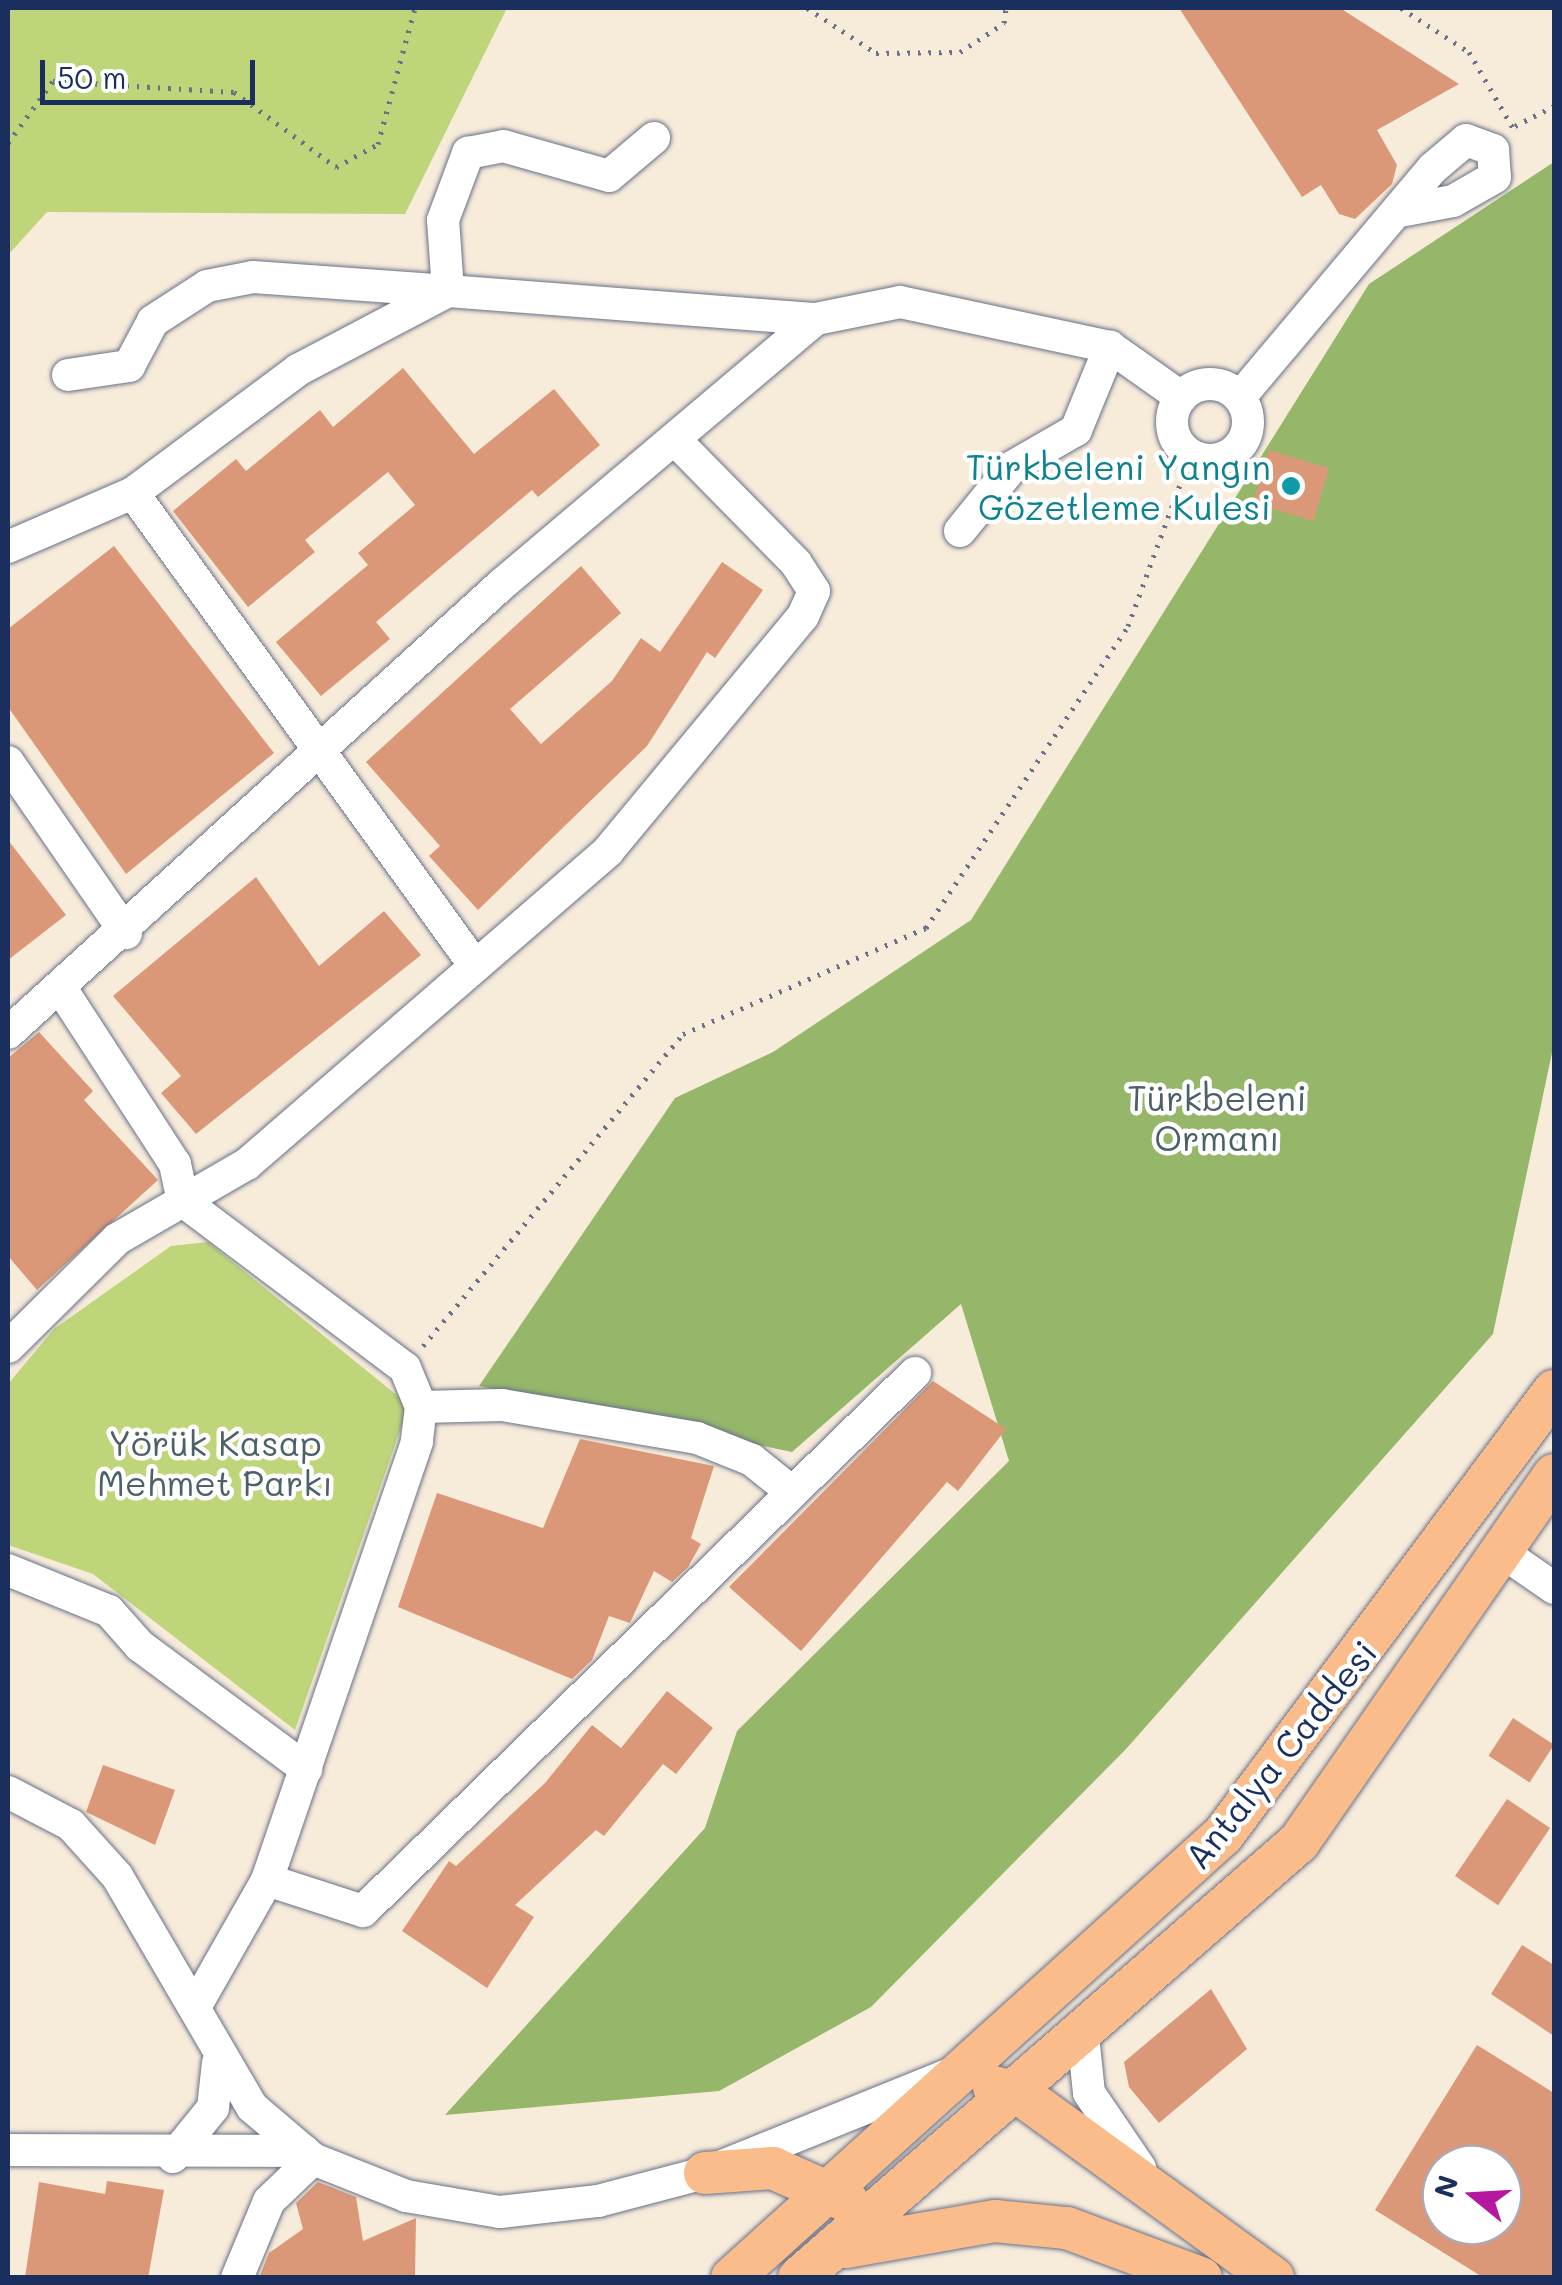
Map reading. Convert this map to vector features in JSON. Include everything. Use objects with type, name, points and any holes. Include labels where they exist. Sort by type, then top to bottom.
[{"type":"main road","name":"Antalya Caddesi","points":[[732,2278],[947,2075],[1043,2005],[1224,1835],[1554,1391]]},
{"type":"main road","name":"Antalya Caddesi","points":[[815,2264],[883,2212],[1020,2094],[1298,1842],[1554,1475]]},
{"type":"main road","points":[[947,2075],[1020,2094],[1273,2278]]},
{"type":"main road","points":[[705,2173],[773,2168],[824,2194],[883,2212],[950,2224],[1067,2228],[1201,2278]]},
{"type":"main road","points":[[815,2264],[950,2224]]},
{"type":"street","points":[[448,292],[444,220],[468,153],[503,146],[609,176],[654,138]]},
{"type":"street","points":[[1240,397],[1400,211],[1453,200],[1495,177],[1504,138]]},
{"type":"street","points":[[68,375],[129,366],[154,322],[208,286],[252,276],[816,319],[900,302],[1110,347],[1181,397]]},
{"type":"street","points":[[8,547],[133,493],[298,370],[448,292]]},
{"type":"street","points":[[8,1033],[62,990],[316,755],[816,319]]},
{"type":"street","points":[[960,531],[1012,467],[1076,430],[1110,347]]},
{"type":"street","points":[[1217,384],[1240,397],[1249,421],[1240,446],[1217,460],[1191,455],[1174,435],[1181,397],[1217,384]]},
{"type":"street","points":[[8,1347],[117,1239],[247,1164],[472,963],[608,850],[814,592],[674,440]]},
{"type":"street","points":[[133,493],[316,755],[472,963]]},
{"type":"street","points":[[8,762],[126,932]]},
{"type":"street","points":[[62,990],[174,1164],[182,1202],[405,1368],[421,1407],[267,1880],[195,2007]]},
{"type":"street","points":[[267,1880],[362,1910],[915,1373]]},
{"type":"street","points":[[421,1407],[502,1405],[696,1438],[752,1460],[792,1492]]},
{"type":"street","points":[[1499,1550],[1554,1588]]},
{"type":"street","points":[[8,1570],[109,1611],[140,1646],[306,1769]]},
{"type":"street","points":[[8,1792],[71,1825],[117,1876],[195,2007],[218,2063],[308,2155],[406,2196],[500,2212],[598,2202],[705,2173],[947,2075]]},
{"type":"street","points":[[1083,2036],[1089,2092],[1104,2125],[1166,2198]]},
{"type":"street","points":[[173,2156],[213,2108],[218,2063]]},
{"type":"street","points":[[8,2150],[173,2156],[308,2155]]},
{"type":"street","points":[[237,2278],[269,2200],[308,2155]]},
{"type":"path","points":[[8,143],[53,81],[234,92],[336,166],[378,144],[415,8]]},
{"type":"path","points":[[807,8],[876,53],[960,52],[1004,23],[1006,8]]},
{"type":"path","points":[[1400,8],[1469,52],[1504,138],[1554,106]]},
{"type":"path","points":[[405,1368],[683,1034],[926,928],[1128,626],[1191,455]]},
{"type":"green space","points":[[8,8],[507,8],[405,214],[47,212],[8,255]]},
{"type":"green space","name":"Türkbeleni Ormanı","points":[[1554,162],[1554,1043],[1493,1334],[1126,1749],[871,2007],[719,2091],[445,2115],[705,1828],[737,1731],[1009,1461],[961,1304],[792,1452],[479,1386],[675,1098],[773,1052],[971,920],[1369,284]]},
{"type":"green space","name":"Yörük Kasap Mehmet Parkı","points":[[208,1242],[409,1405],[295,1730],[93,1574],[8,1545],[8,1384],[54,1329],[171,1246]]},
{"type":"building","points":[[1179,8],[1340,8],[1459,84],[1377,130],[1397,165],[1392,184],[1355,219],[1339,214],[1321,185],[1302,197]]},
{"type":"building","points":[[403,368],[474,454],[554,389],[600,445],[538,497],[532,490],[376,622],[390,639],[321,696],[276,642],[368,565],[358,553],[415,505],[388,472],[305,540],[315,552],[248,607],[173,511],[236,459],[246,471],[320,410],[333,427]]},
{"type":"building","name":"Türkbeleni Yangın Gözetleme Kulesi","points":[[1269,450],[1329,468],[1313,521],[1253,503]]},
{"type":"building","points":[[114,546],[274,753],[126,874],[8,707],[8,629]]},
{"type":"building","points":[[722,562],[763,590],[715,658],[707,652],[647,746],[478,910],[429,856],[440,846],[366,762],[581,566],[621,613],[510,709],[541,744],[612,681],[641,638],[660,652]]},
{"type":"building","points":[[8,840],[66,915],[8,960]]},
{"type":"building","points":[[256,877],[319,966],[384,911],[421,955],[196,1134],[161,1093],[181,1076],[113,996]]},
{"type":"building","points":[[39,1032],[93,1091],[84,1100],[158,1180],[37,1290],[8,1256],[8,1058]]},
{"type":"building","points":[[933,1381],[1006,1429],[958,1491],[947,1482],[801,1651],[729,1587]]},
{"type":"building","points":[[580,1439],[714,1466],[691,1538],[701,1544],[688,1567],[672,1582],[654,1571],[630,1623],[609,1616],[592,1660],[572,1679],[398,1607],[437,1493],[543,1528]]},
{"type":"building","points":[[667,1691],[713,1728],[676,1774],[663,1764],[604,1836],[596,1830],[515,1905],[534,1917],[487,1988],[402,1931],[449,1861],[456,1866],[545,1783],[592,1725],[621,1748]]},
{"type":"building","points":[[1513,1718],[1554,1745],[1530,1782],[1488,1756]]},
{"type":"building","points":[[103,1765],[175,1790],[155,1845],[86,1812]]},
{"type":"building","points":[[1507,1799],[1550,1828],[1498,1905],[1455,1876]]},
{"type":"building","points":[[1522,1945],[1554,1965],[1554,2036],[1491,1994]]},
{"type":"building","points":[[1211,1989],[1247,2049],[1159,2123],[1129,2087],[1124,2062]]},
{"type":"building","points":[[1477,2045],[1554,2093],[1554,2278],[1484,2278],[1431,2245],[1522,2245],[1522,2145],[1422,2145],[1422,2239],[1375,2210]]},
{"type":"building","points":[[107,2181],[164,2190],[148,2278],[25,2278],[39,2182],[105,2194]]},
{"type":"building","points":[[318,2182],[356,2197],[363,2241],[416,2218],[415,2278],[259,2278],[269,2253],[303,2229],[296,2203]]},
{"type":"place","name":"Türkbeleni Yangın Gözetleme Kulesi","points":[[1291,486]]}]
